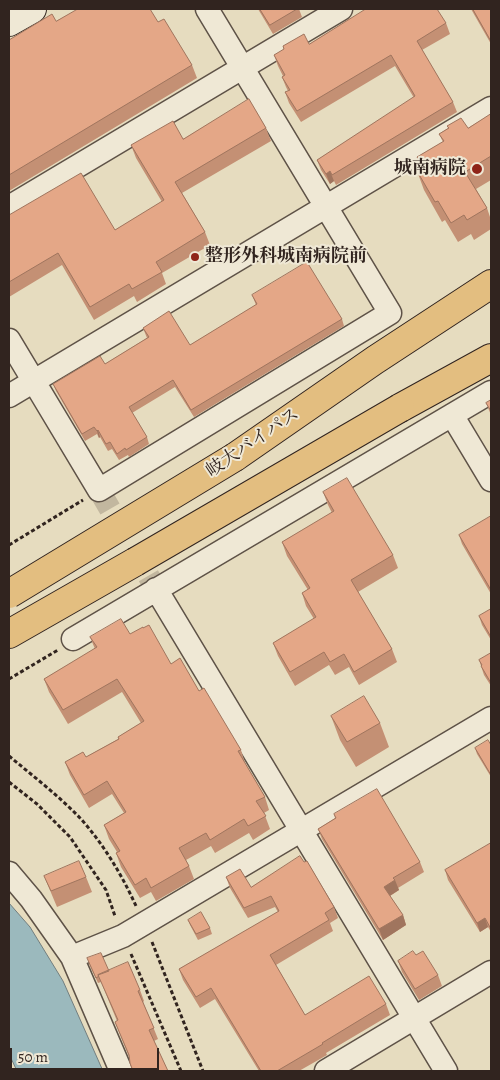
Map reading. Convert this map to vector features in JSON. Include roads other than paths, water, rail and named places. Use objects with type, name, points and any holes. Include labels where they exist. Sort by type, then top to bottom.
[{"type":"highway","name":"岐大バイパス","points":[[9,594],[235,457],[375,360],[487,290]]},
{"type":"highway","points":[[9,634],[491,358]]},
{"type":"street","points":[[9,22],[32,9]]},
{"type":"street","points":[[9,340],[98,490],[390,313],[207,9]]},
{"type":"street","points":[[9,207],[341,9]]},
{"type":"street","points":[[9,396],[491,108]]},
{"type":"street","points":[[72,639],[491,392]]},
{"type":"street","points":[[452,414],[491,480]]},
{"type":"street","points":[[156,589],[446,1071]]},
{"type":"street","points":[[72,957],[123,936],[491,718]]},
{"type":"street","points":[[9,873],[31,899],[72,957],[121,1071]]},
{"type":"street","points":[[326,1071],[491,972]]},
{"type":"water","points":[[9,903],[30,927],[63,981],[103,1071],[17,1071],[9,1054]]},
{"type":"tunnel","points":[[99,490],[156,589]]},
{"type":"place","name":"城南病院","points":[[477,169]]},
{"type":"place","name":"整形外科城南病院前","points":[[195,257]]}]
